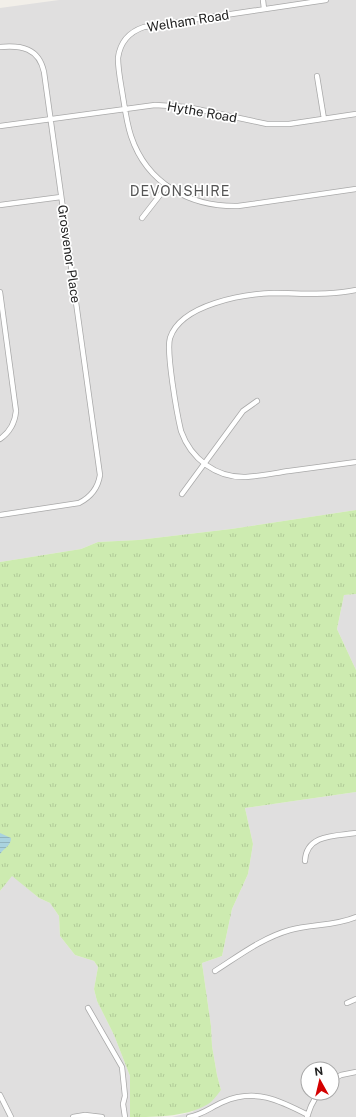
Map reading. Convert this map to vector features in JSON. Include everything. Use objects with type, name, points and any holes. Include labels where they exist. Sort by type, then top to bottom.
[{"type":"street","points":[[263,0],[264,9]]},
{"type":"street","name":"Welham Road","points":[[326,0],[144,27],[132,33],[120,47],[118,58],[125,108],[130,132],[137,150],[148,168],[167,186],[183,196],[199,202],[230,207],[356,189]]},
{"type":"street","name":"Grosvenor Place","points":[[0,47],[23,47],[40,60],[44,72],[99,468],[99,481],[93,492],[82,502],[73,505],[0,515]]},
{"type":"street","points":[[317,76],[324,119]]},
{"type":"street","name":"Hythe Road","points":[[0,126],[155,104],[172,105],[267,124],[289,124],[356,114]]},
{"type":"street","points":[[142,218],[167,186]]},
{"type":"street","points":[[0,205],[61,197]]},
{"type":"street","points":[[356,290],[332,294],[266,294],[241,296],[216,303],[184,319],[176,326],[170,340],[169,351],[180,427],[183,437],[191,452],[203,464],[224,474],[244,477],[356,462]]},
{"type":"street","points":[[0,292],[16,411],[12,426],[8,433],[0,438]]},
{"type":"street","points":[[182,494],[243,411],[257,401]]},
{"type":"street","points":[[305,861],[308,849],[313,842],[321,838],[356,833]]},
{"type":"street","points":[[215,971],[247,949],[279,934],[300,928],[341,922],[356,917]]},
{"type":"street","points":[[347,1003],[356,999]]},
{"type":"street","points":[[88,1008],[122,1067],[125,1096],[125,1117]]},
{"type":"street","points":[[340,1076],[356,1072]]},
{"type":"street","points":[[0,1095],[11,1117]]},
{"type":"street","points":[[189,1117],[199,1116],[229,1099],[252,1096],[263,1096],[277,1100],[307,1116],[314,1101]]},
{"type":"street","points":[[73,1117],[85,1115],[102,1117]]},
{"type":"shaded area","name":"DEVONSHIRE","points":[[59,0],[356,0],[356,510],[231,529],[138,540],[98,542],[81,549],[0,562],[0,8]]},
{"type":"shaded area","points":[[356,594],[356,670],[337,629],[344,595]]},
{"type":"shaded area","points":[[356,792],[356,1117],[172,1117],[192,1112],[221,1090],[212,1046],[211,1026],[202,963],[222,956],[232,909],[248,874],[253,844],[245,808]]},
{"type":"shaded area","points":[[12,875],[39,898],[50,903],[59,916],[60,936],[75,955],[94,961],[98,967],[94,989],[97,1001],[114,1035],[130,1076],[130,1117],[0,1117],[0,891]]},
{"type":"green space","points":[[356,510],[356,594],[344,595],[337,629],[356,670],[356,792],[245,808],[253,844],[248,874],[232,909],[222,956],[202,963],[211,1026],[212,1046],[221,1090],[211,1102],[193,1111],[173,1115],[130,1117],[130,1076],[114,1035],[97,1001],[94,989],[98,967],[94,961],[75,955],[60,936],[59,916],[50,903],[39,898],[12,876],[0,891],[0,562],[81,549],[98,542],[138,540],[231,529]]},
{"type":"water","points":[[0,833],[11,838],[11,841],[0,854]]},
{"type":"district","name":"DEVONSHIRE","points":[[180,191]]}]
